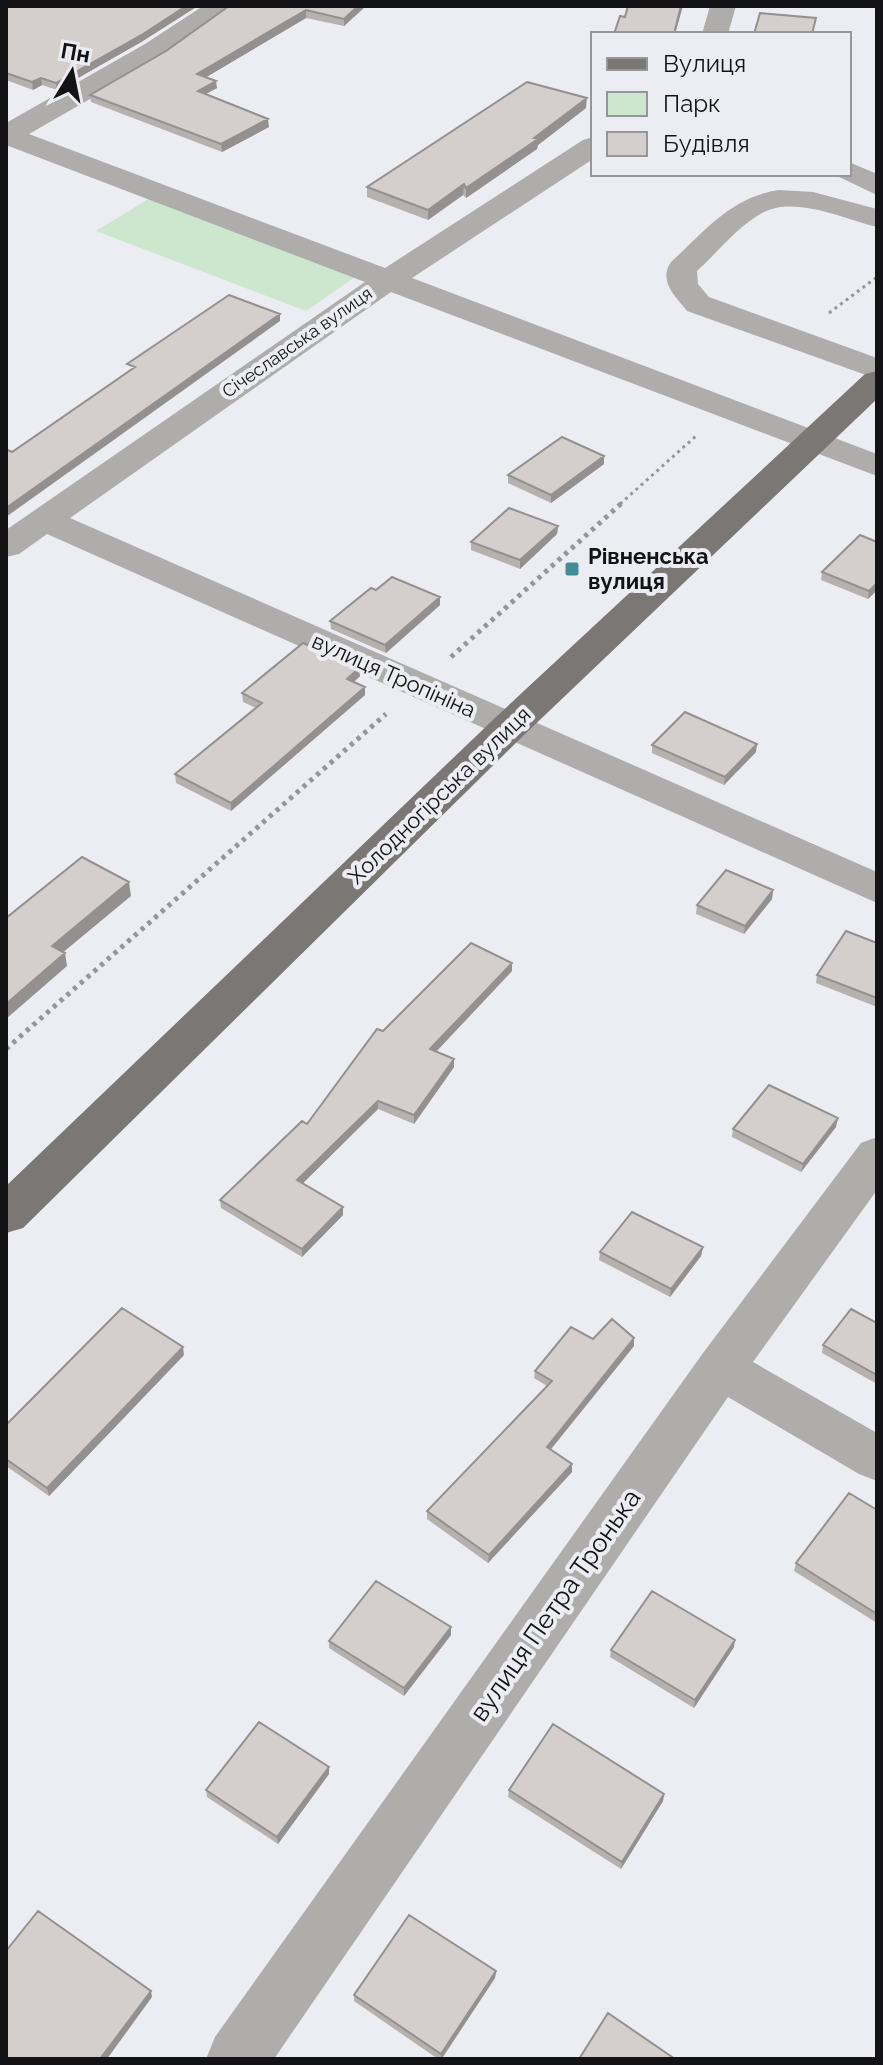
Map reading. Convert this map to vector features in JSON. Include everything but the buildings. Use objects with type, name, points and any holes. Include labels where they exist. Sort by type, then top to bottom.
[{"type":"main road","name":"Холодногірська вулиця","points":[[6,1215],[510,726],[877,381]]},
{"type":"street","points":[[6,135],[155,50],[221,6]]},
{"type":"street","points":[[716,32],[723,6]]},
{"type":"street","points":[[6,135],[385,282],[877,466]]},
{"type":"street","name":"Січеславська вулиця","points":[[6,546],[385,282],[591,147]]},
{"type":"street","points":[[851,172],[877,186]]},
{"type":"street","points":[[877,218],[816,201],[781,198],[752,205],[682,269],[682,285],[698,304],[877,369]]},
{"type":"street","name":"вулиця Тропініна","points":[[43,519],[877,889]]},
{"type":"street","name":"вулиця Петра Тронька","points":[[237,2059],[721,1368],[877,1155]]},
{"type":"street","points":[[721,1368],[877,1459]]},
{"type":"green space","points":[[150,198],[358,275],[306,311],[96,231]]},
{"type":"place","name":"Рівненська вулиця","points":[[572,569]]}]
